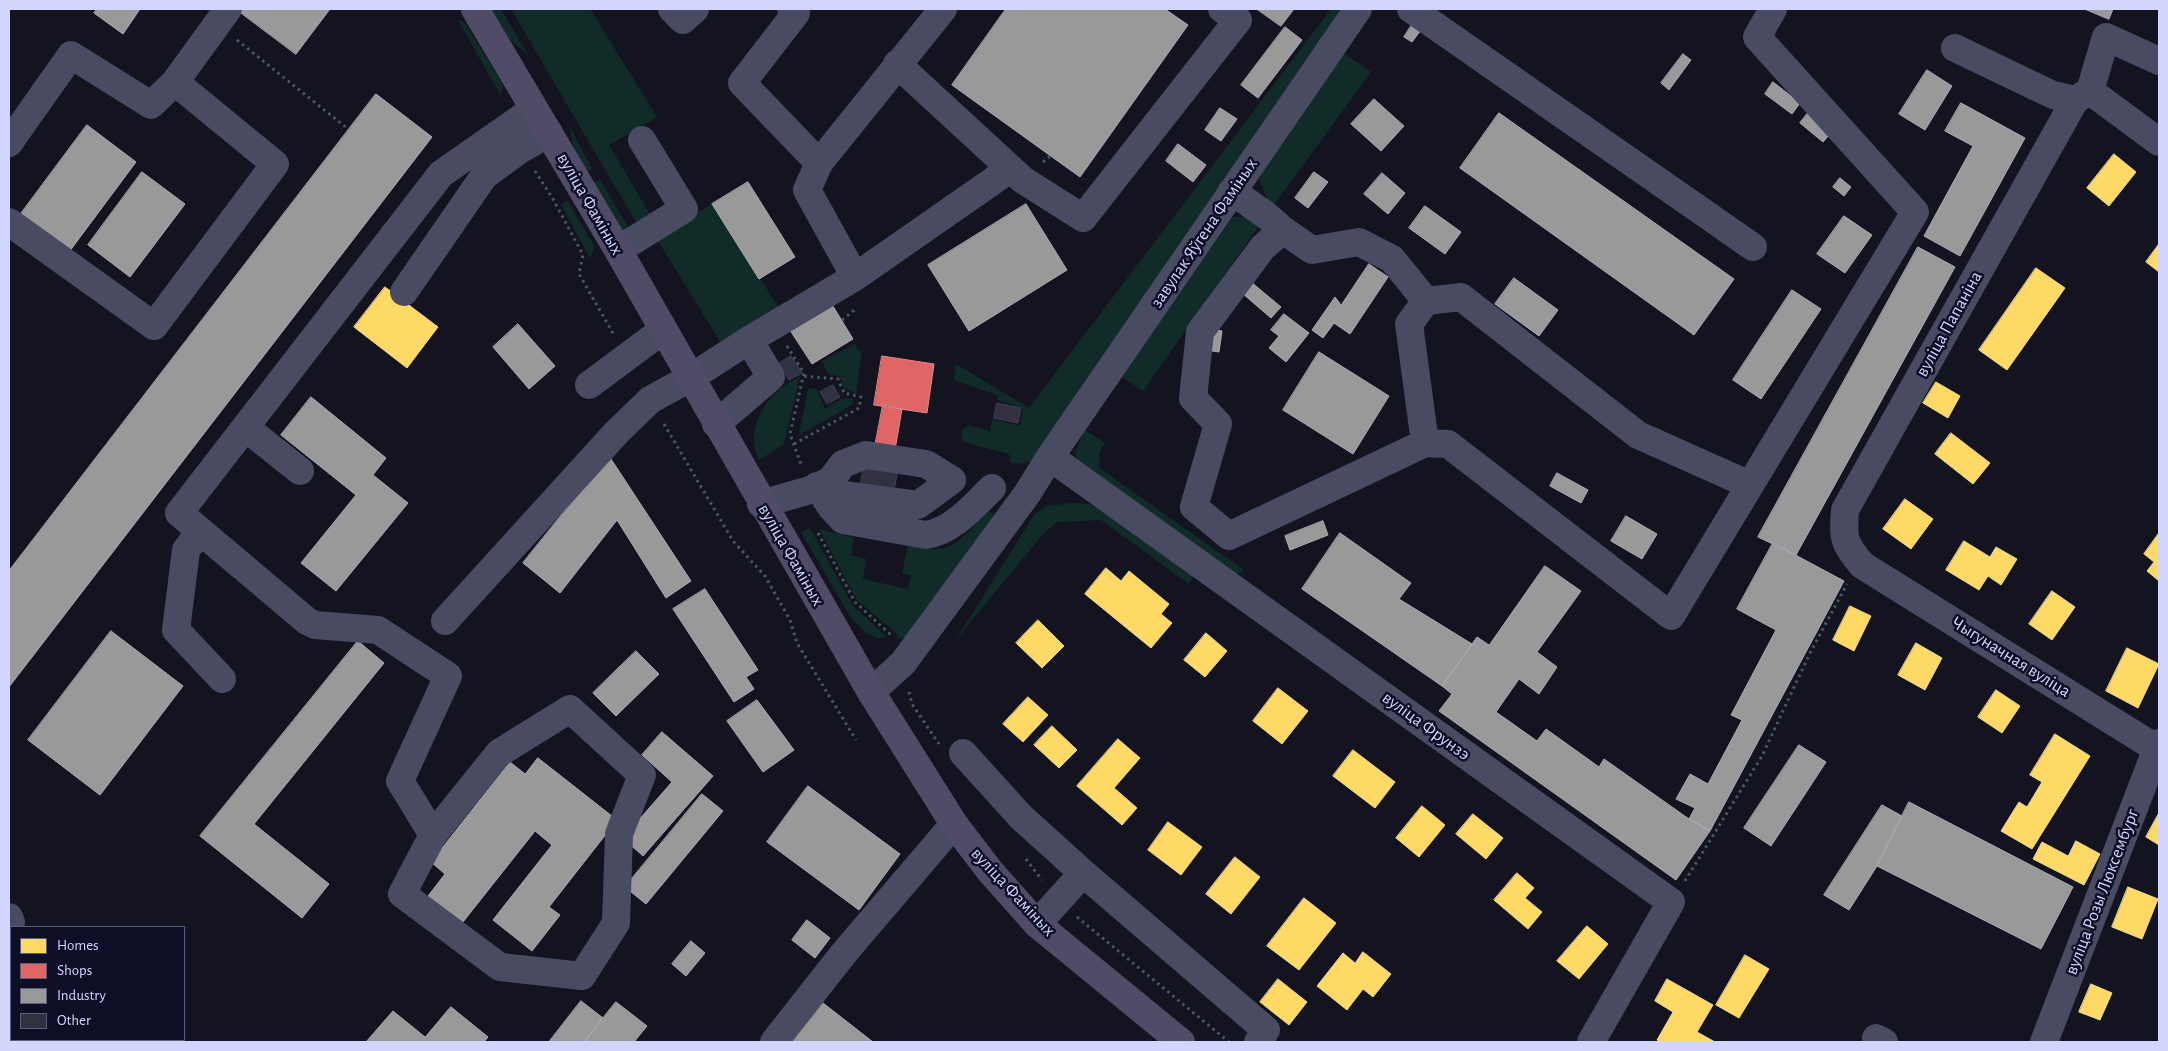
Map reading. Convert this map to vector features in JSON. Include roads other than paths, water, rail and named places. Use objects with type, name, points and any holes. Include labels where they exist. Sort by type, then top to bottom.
[{"type":"main road","name":"вуліца Фаміных","points":[[476,9],[618,250],[761,504],[871,692],[954,824],[990,871],[1038,924],[1182,1042]]},
{"type":"street","points":[[672,9],[683,20],[694,9]]},
{"type":"street","points":[[791,9],[796,14],[742,83],[818,163]]},
{"type":"street","points":[[855,277],[808,190],[818,163],[943,9]]},
{"type":"street","points":[[897,64],[1023,180],[1083,218],[1238,20],[1222,9]]},
{"type":"street","name":"завулак Яўгена Фаміных","points":[[871,692],[903,663],[1027,494],[1050,456],[1358,9]]},
{"type":"street","points":[[1411,9],[1753,247]]},
{"type":"street","points":[[1283,230],[1263,247],[1200,332],[1193,398],[1218,424],[1194,507],[1229,536],[1425,443],[1448,444],[1671,616],[1915,212],[1757,37],[1773,9]]},
{"type":"street","points":[[9,143],[71,55],[151,105],[175,82],[222,16]]},
{"type":"street","name":"вуліца Папаніна","points":[[1862,565],[1850,551],[1843,534],[1845,510],[2082,95],[2106,38],[2159,61]]},
{"type":"street","points":[[1955,48],[2052,95],[2082,95],[2159,142]]},
{"type":"street","points":[[9,222],[154,326],[275,164],[175,82]]},
{"type":"street","points":[[433,835],[400,781],[448,676],[378,630],[315,625],[307,621],[179,513],[441,174],[534,109]]},
{"type":"street","points":[[404,292],[484,176],[521,149],[549,133]]},
{"type":"street","points":[[618,250],[684,209],[642,140]]},
{"type":"street","points":[[445,621],[616,433],[650,400],[690,378],[749,340],[855,277],[1010,169]]},
{"type":"street","points":[[1232,191],[1312,250],[1359,242],[1392,259],[1426,301]]},
{"type":"street","points":[[1425,443],[1409,324],[1426,301],[1461,297],[1638,435],[1750,485]]},
{"type":"street","points":[[589,386],[663,330]]},
{"type":"street","points":[[716,424],[771,377],[749,340]]},
{"type":"street","points":[[246,428],[300,471]]},
{"type":"street","name":"вуліца Фрунзэ","points":[[1050,456],[1670,902],[1591,1042]]},
{"type":"street","points":[[761,504],[820,485],[864,466]]},
{"type":"street","points":[[898,470],[1027,494]]},
{"type":"street","points":[[820,485],[914,492],[952,480]]},
{"type":"street","points":[[820,485],[830,508],[844,520],[926,536],[939,534],[956,522],[992,488]]},
{"type":"street","points":[[200,531],[186,550],[176,630],[222,679]]},
{"type":"street","name":"Чыгуначная вуліца","points":[[1862,565],[2158,747]]},
{"type":"street","points":[[570,709],[642,775],[619,834],[616,923],[582,976],[500,967],[402,894],[433,835],[499,754],[570,709]]},
{"type":"street","name":"вуліца Розы Люксембург","points":[[2044,1042],[2158,747]]},
{"type":"street","points":[[963,753],[1022,817],[1269,1038]]},
{"type":"street","points":[[774,1042],[844,953],[954,824]]},
{"type":"street","points":[[1038,924],[1083,873]]},
{"type":"street","points":[[9,916],[11,922],[9,930]]}]
